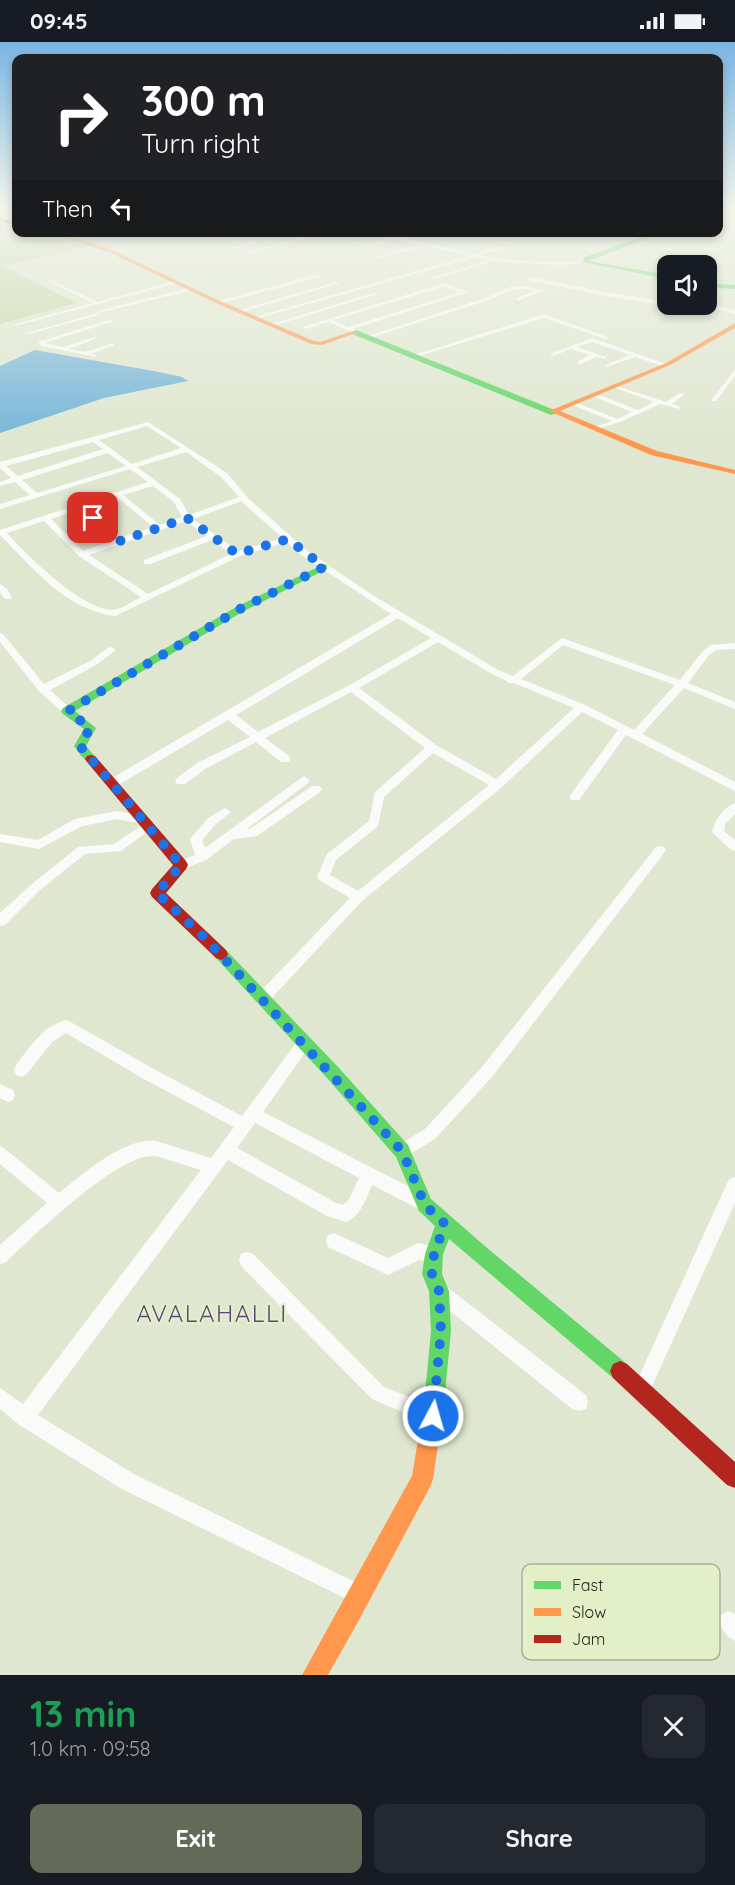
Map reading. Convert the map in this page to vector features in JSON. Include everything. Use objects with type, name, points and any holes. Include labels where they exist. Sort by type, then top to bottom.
[{"type":"street","points":[[64,286],[97,303]]},
{"type":"street","points":[[17,325],[162,286]]},
{"type":"street","points":[[186,286],[271,325],[320,344],[465,292],[448,286]]},
{"type":"street","points":[[218,302],[280,286]]},
{"type":"street","points":[[239,311],[326,286]]},
{"type":"street","points":[[257,318],[367,286]]},
{"type":"street","points":[[306,327],[440,286]]},
{"type":"street","points":[[357,332],[487,299],[491,295],[519,286]]},
{"type":"street","points":[[518,298],[540,291],[527,286]]},
{"type":"street","points":[[566,286],[657,302]]},
{"type":"street","points":[[28,333],[192,289]]},
{"type":"street","points":[[270,289],[287,297]]},
{"type":"street","points":[[271,325],[375,294]]},
{"type":"street","points":[[717,308],[735,312]]},
{"type":"street","points":[[47,316],[78,331]]},
{"type":"street","points":[[414,356],[538,316],[544,316],[604,337],[553,354]]},
{"type":"street","points":[[328,320],[672,459],[735,472]]},
{"type":"street","points":[[94,357],[41,342],[111,321]]},
{"type":"street","points":[[554,413],[553,411],[557,409],[664,365],[735,325]]},
{"type":"street","points":[[62,349],[93,338]]},
{"type":"street","points":[[592,340],[664,365]]},
{"type":"street","points":[[84,354],[112,344]]},
{"type":"street","points":[[571,347],[603,358]]},
{"type":"street","points":[[579,363],[596,355]]},
{"type":"street","points":[[608,366],[635,355]]},
{"type":"street","points":[[714,400],[735,372]]},
{"type":"street","points":[[615,386],[643,393],[678,408]]},
{"type":"street","points":[[596,429],[682,394]]},
{"type":"street","points":[[594,395],[638,412]]},
{"type":"street","points":[[572,403],[618,421]]},
{"type":"street","points":[[1,464],[148,424],[224,475],[243,498],[288,539],[324,567],[398,614],[512,681],[581,707],[735,787]]},
{"type":"street","points":[[95,440],[177,501],[187,518],[237,554]]},
{"type":"street","points":[[0,507],[187,449]]},
{"type":"street","points":[[0,484],[109,450]]},
{"type":"street","points":[[1,464],[36,496]]},
{"type":"street","points":[[153,483],[1,533],[46,579],[104,614],[115,613],[146,596],[180,583],[237,554],[288,539]]},
{"type":"street","points":[[117,494],[159,528]]},
{"type":"street","points":[[82,554],[243,498]]},
{"type":"street","points":[[79,507],[120,541]]},
{"type":"street","points":[[46,519],[82,554],[146,596]]},
{"type":"street","points":[[147,562],[213,537]]},
{"type":"street","points":[[68,711],[240,609],[324,567]]},
{"type":"street","points":[[0,587],[8,597]]},
{"type":"street","points":[[111,784],[398,614]]},
{"type":"street","points":[[0,636],[43,689],[90,728],[80,746],[181,865]]},
{"type":"street","points":[[181,781],[201,766],[352,688],[438,638]]},
{"type":"street","points":[[512,681],[562,641],[734,704]]},
{"type":"street","points":[[636,735],[682,684],[706,653],[714,647],[735,646]]},
{"type":"street","points":[[43,689],[93,663],[111,650]]},
{"type":"street","points":[[352,688],[432,748],[497,785]]},
{"type":"street","points":[[262,999],[359,897],[497,785],[581,707]]},
{"type":"street","points":[[229,715],[285,759]]},
{"type":"street","points":[[574,797],[624,729]]},
{"type":"street","points":[[359,897],[323,877],[331,857],[375,823],[379,795],[432,748]]},
{"type":"street","points":[[304,780],[233,835],[202,856],[181,865],[157,893],[207,940],[402,1151],[425,1205]]},
{"type":"street","points":[[233,835],[254,833],[316,789]]},
{"type":"street","points":[[735,807],[720,822],[718,832],[735,847]]},
{"type":"street","points":[[202,856],[196,839],[212,821],[225,812]]},
{"type":"street","points":[[0,838],[39,845],[79,822],[117,815],[143,822]]},
{"type":"street","points":[[0,921],[36,887],[82,850],[117,848],[143,822]]},
{"type":"street","points":[[402,1151],[430,1134],[487,1072],[660,850]]},
{"type":"street","points":[[21,1070],[50,1035],[59,1027],[67,1026],[147,1073],[425,1205],[642,1389],[735,1477]]},
{"type":"street","points":[[25,1416],[227,1151],[304,1043]]},
{"type":"street","points":[[0,1256],[58,1202],[129,1153],[148,1148],[215,1167]]},
{"type":"street","points":[[227,1151],[333,1210],[346,1214],[355,1205],[368,1176]]},
{"type":"street","points":[[3,1163],[58,1202]]},
{"type":"street","points":[[642,1389],[735,1185]]},
{"type":"street","points":[[314,1675],[422,1479],[433,1416],[441,1331],[439,1291],[432,1274],[434,1254],[445,1224]]},
{"type":"street","points":[[334,1240],[388,1267],[418,1251],[434,1254]]},
{"type":"street","points":[[247,1260],[378,1393],[433,1416]]},
{"type":"street","points":[[439,1291],[579,1402]]},
{"type":"street","points":[[0,1397],[25,1416],[127,1481],[360,1595]]},
{"type":"green space","points":[[0,286],[43,286],[76,303],[0,324]]},
{"type":"water","points":[[35,350],[159,372],[182,377],[188,381],[104,398],[0,433],[0,366]]},
{"type":"traffic: fast","points":[[723,286],[735,287]]},
{"type":"traffic: fast","points":[[353,333],[356,332],[554,413]]},
{"type":"traffic: fast","points":[[91,759],[80,746],[90,728],[67,711],[240,609],[324,567]]},
{"type":"traffic: fast","points":[[221,954],[333,1073],[402,1151],[425,1205],[479,1254],[620,1371]]},
{"type":"traffic: fast","points":[[434,1404],[441,1331],[439,1291],[432,1274],[434,1254],[445,1224]]},
{"type":"traffic: slow","points":[[185,286],[313,343],[320,344],[353,333]]},
{"type":"traffic: slow","points":[[735,325],[668,364],[553,411],[654,453],[735,472]]},
{"type":"traffic: slow","points":[[314,1675],[351,1612],[422,1479],[434,1404]]},
{"type":"traffic: jam","points":[[91,759],[181,865],[157,893],[221,954]]},
{"type":"traffic: jam","points":[[620,1371],[735,1477]]},
{"type":"district","name":"AVALAHALLI","points":[[212,1313]]},
{"type":"route","points":[[93,518],[120,541],[187,518],[237,554],[288,539],[324,567],[240,609],[68,711],[90,728],[80,746],[181,865],[157,893],[207,940],[333,1073],[402,1151],[425,1205],[445,1224],[434,1254],[432,1274],[439,1291],[441,1331],[433,1416]]}]
